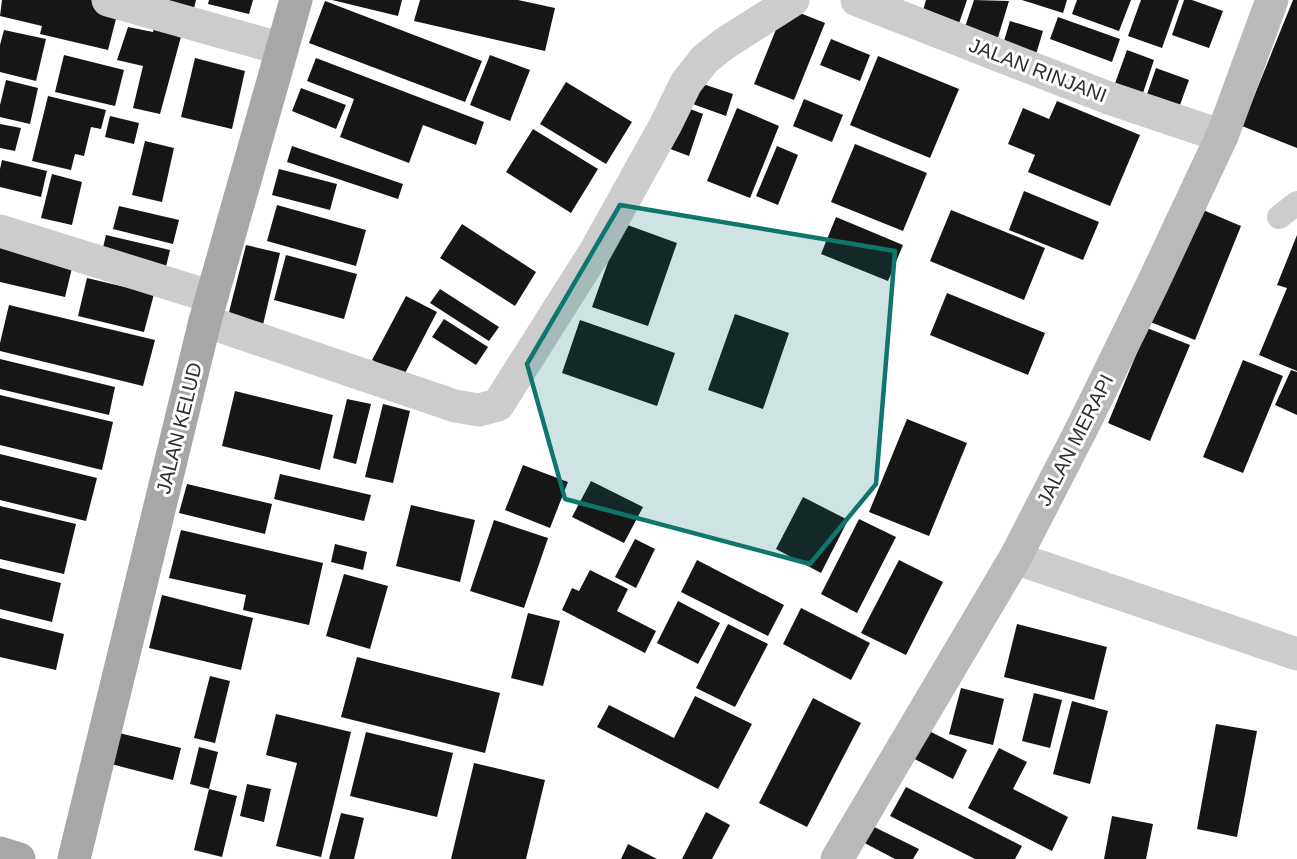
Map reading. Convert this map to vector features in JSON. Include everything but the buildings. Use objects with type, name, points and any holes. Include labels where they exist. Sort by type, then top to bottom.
[{"type":"main road","name":"JALAN KELUD","points":[[74,859],[209,309],[296,0]]},
{"type":"main road","points":[[0,853],[19,859]]},
{"type":"street","points":[[108,0],[282,49]]},
{"type":"street","points":[[0,231],[209,309],[455,406],[479,410],[498,405],[597,250],[686,83],[705,59],[738,34],[793,0]]},
{"type":"street","name":"JALAN RINJANI","points":[[857,0],[1106,97],[1222,136]]},
{"type":"street","name":"JALAN MERAPI","points":[[837,859],[1015,558],[1143,304],[1222,136],[1272,0]]},
{"type":"street","points":[[1015,558],[1297,654]]},
{"type":"highlighted area","points":[[620,205],[895,251],[876,484],[810,564],[565,499],[527,364]]}]
